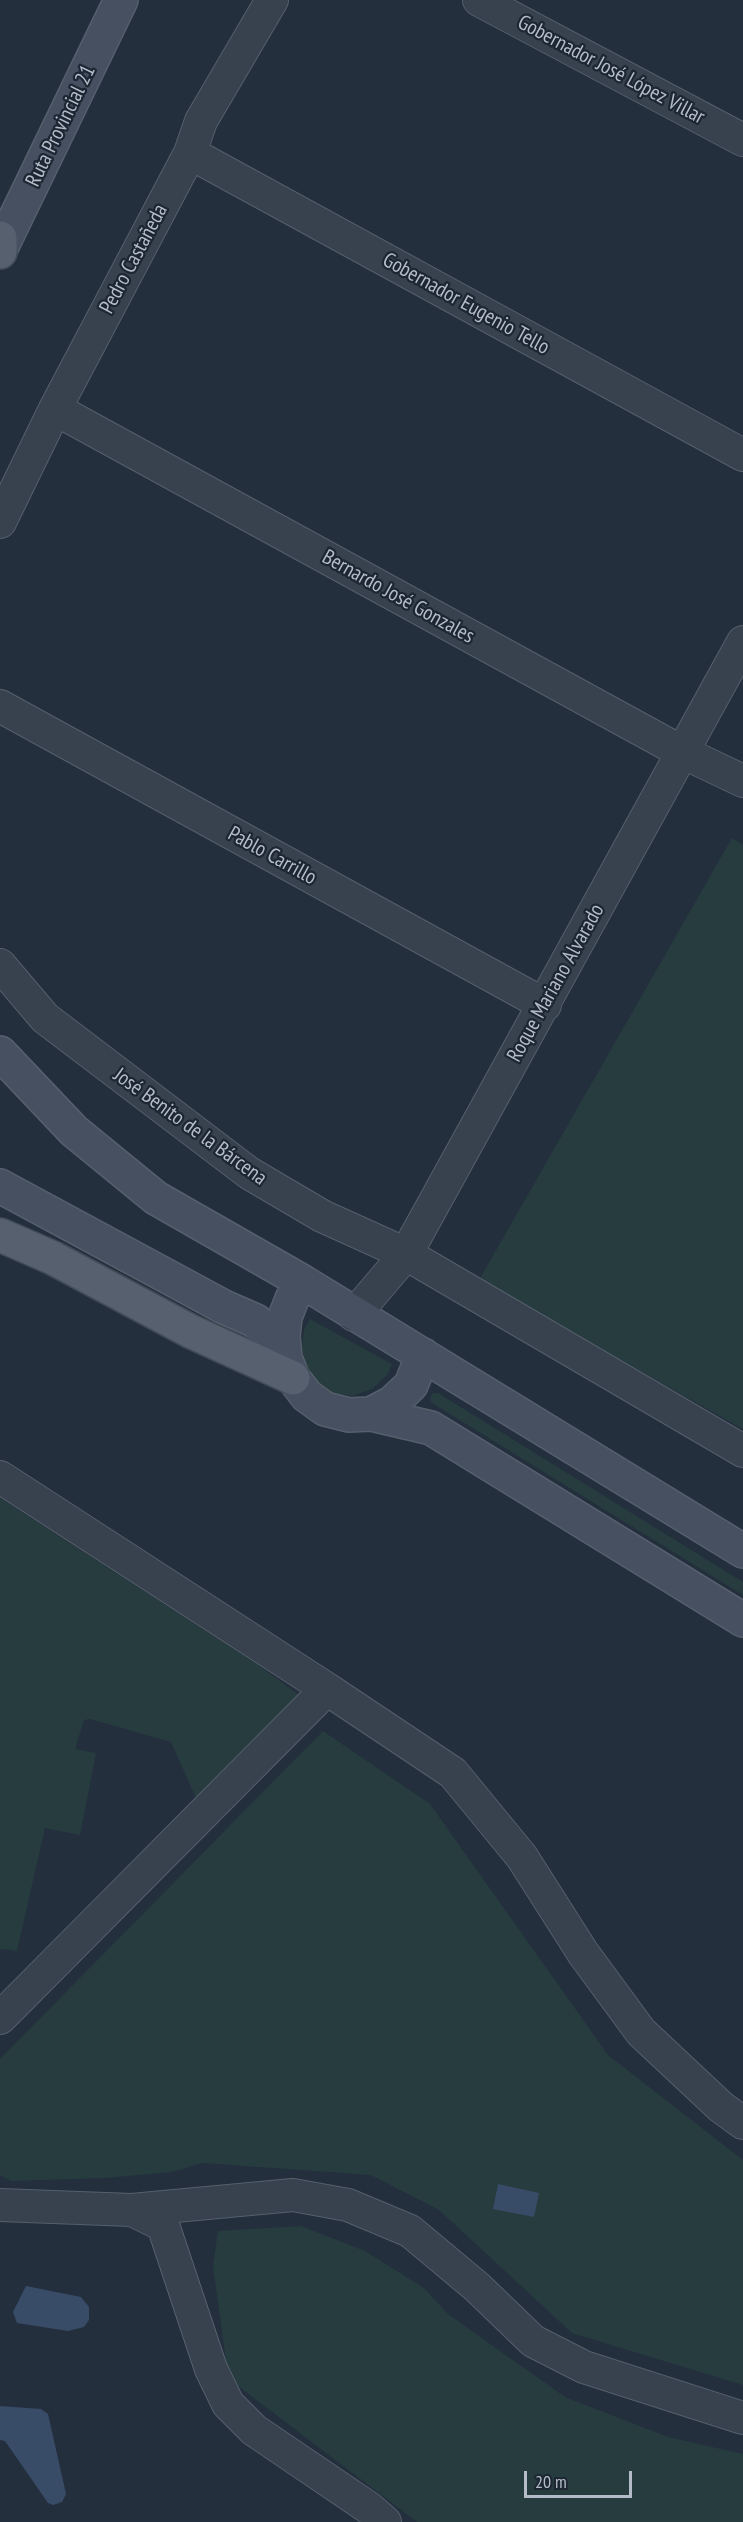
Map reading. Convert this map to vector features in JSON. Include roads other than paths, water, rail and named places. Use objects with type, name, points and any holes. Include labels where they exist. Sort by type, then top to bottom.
[{"type":"main road","name":"Ruta Provincial 21","points":[[0,246],[121,0]]},
{"type":"main road","points":[[0,1053],[74,1131],[139,1185],[218,1234],[303,1282],[743,1551]]},
{"type":"main road","points":[[0,1186],[224,1307],[256,1321],[306,1396],[325,1409],[349,1415],[371,1413],[431,1428],[743,1620]]},
{"type":"main road","points":[[0,1235],[53,1258],[190,1332],[289,1368]]},
{"type":"main road","points":[[289,1368],[283,1336],[285,1317],[292,1299],[303,1282]]},
{"type":"main road","points":[[371,1413],[392,1403],[411,1385],[423,1355]]},
{"type":"street","name":"Pedro Castañeda","points":[[0,522],[55,409],[190,153],[201,122],[272,0]]},
{"type":"street","name":"Gobernador José López Villar","points":[[479,0],[743,140]]},
{"type":"street","name":"Gobernador Eugenio Tello","points":[[190,153],[743,455]]},
{"type":"street","name":"Bernardo José Gonzales","points":[[55,409],[680,752],[743,782]]},
{"type":"street","name":"Roque Mariano Alvarado","points":[[354,1315],[406,1254],[545,1005],[680,752],[743,642]]},
{"type":"street","name":"Pablo Carrillo","points":[[0,706],[545,1005]]},
{"type":"street","name":"José Benito de la Bárcena","points":[[0,965],[45,1018],[249,1173],[322,1216],[406,1254],[743,1451]]},
{"type":"street","points":[[0,1477],[453,1773],[522,1857],[583,1953],[641,2032],[721,2107],[743,2123]]},
{"type":"street","points":[[0,2018],[327,1689]]},
{"type":"street","points":[[0,2205],[132,2210],[293,2195],[348,2205],[410,2231],[477,2287],[533,2341],[584,2367],[743,2418]]},
{"type":"street","points":[[132,2210],[163,2225],[211,2369],[228,2404],[254,2430],[369,2508],[385,2522]]},
{"type":"water","points":[[498,2184],[539,2193],[534,2217],[493,2209]]},
{"type":"water","points":[[26,2286],[81,2297],[89,2307],[89,2320],[84,2327],[68,2331],[17,2323],[13,2312]]},
{"type":"water","points":[[0,2406],[41,2409],[48,2414],[66,2494],[62,2502],[53,2505],[48,2503],[5,2441],[0,2440]]}]
